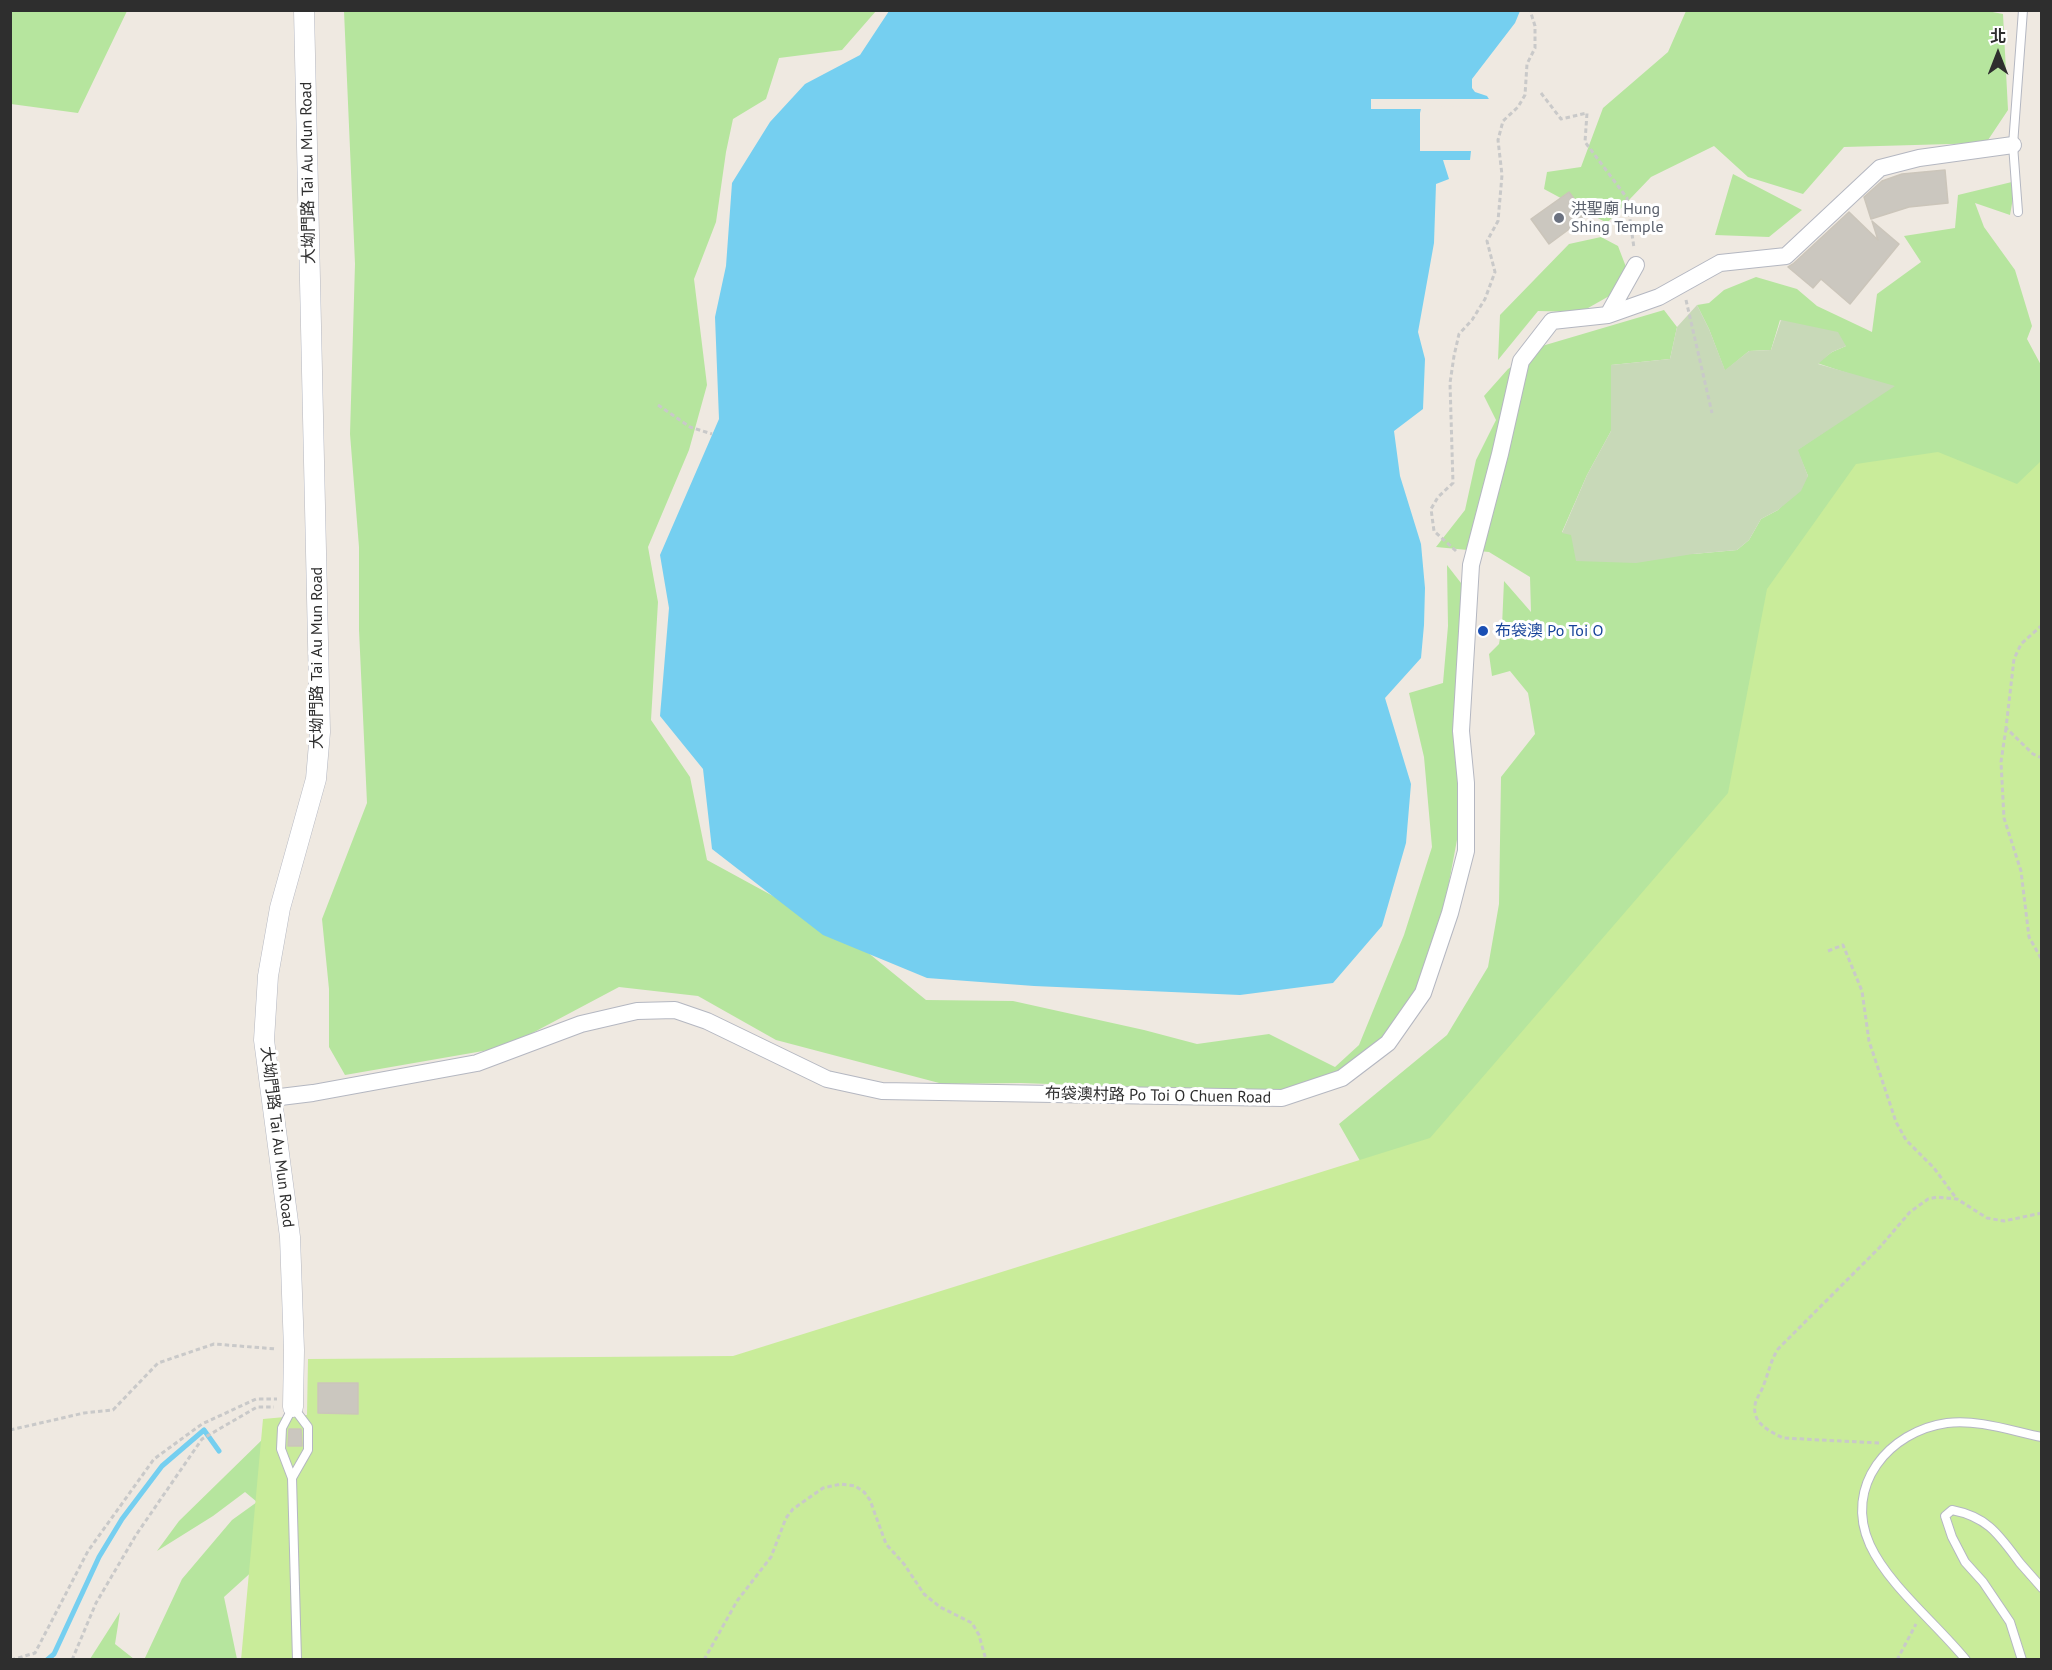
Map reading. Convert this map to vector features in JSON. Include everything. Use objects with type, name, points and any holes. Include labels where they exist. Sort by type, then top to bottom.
[{"type":"street","name":"大坳門路 Tai Au Mun Road","points":[[293,1407],[294,1350],[290,1237],[264,1040],[268,976],[280,908],[316,779],[320,732],[304,10]]},
{"type":"street","name":"布袋澳村路 Po Toi O Chuen Road","points":[[272,1098],[313,1094],[477,1063],[581,1024],[637,1011],[666,1010],[675,1010],[707,1020],[827,1079],[882,1091],[1282,1098],[1342,1078],[1388,1043],[1423,993],[1450,913],[1466,851],[1466,783],[1461,730],[1471,565],[1521,361],[1552,321],[1608,315],[1659,297],[1720,263],[1786,255],[1880,168],[1919,158],[2013,145]]},
{"type":"street","points":[[1608,315],[1636,265]]},
{"type":"lane","points":[[2018,212],[2013,145],[2023,11]]},
{"type":"lane","points":[[292,1478],[308,1450],[308,1427],[293,1407],[282,1428],[281,1449],[292,1478],[297,1659]]},
{"type":"lane","points":[[1966,1659],[1887,1572],[1870,1544],[1863,1523],[1863,1495],[1872,1470],[1888,1450],[1915,1432],[1946,1423],[1970,1422],[2042,1437]]},
{"type":"lane","points":[[2022,1659],[2010,1622],[1983,1582],[1965,1562],[1952,1537],[1945,1516],[1952,1510],[1978,1518],[1994,1530],[2042,1588]]},
{"type":"path","points":[[1471,565],[1434,531],[1431,509],[1438,497],[1453,483],[1450,383],[1459,334],[1472,320],[1485,299],[1495,272],[1487,241],[1498,221],[1502,175],[1498,140],[1503,121],[1518,107],[1526,95],[1527,64],[1535,48],[1535,26],[1530,10]]},
{"type":"path","points":[[1541,93],[1561,120],[1587,113],[1585,142],[1627,198],[1636,265]]},
{"type":"path","points":[[1683,284],[1712,413]]},
{"type":"path","points":[[658,405],[690,427],[712,434]]},
{"type":"path","points":[[2042,625],[2021,644],[2014,659],[2001,762],[2004,818],[2021,871],[2029,936],[2042,960]]},
{"type":"path","points":[[2006,728],[2033,754],[2042,758]]},
{"type":"path","points":[[1828,951],[1843,945],[1862,991],[1869,1041],[1896,1122],[1906,1140],[1934,1168],[1957,1199],[1987,1218],[2014,1220],[2042,1214]]},
{"type":"path","points":[[1896,1444],[1783,1438],[1772,1433],[1757,1421],[1755,1403],[1778,1349],[1880,1246],[1910,1212],[1928,1199],[1937,1197],[1957,1199]]},
{"type":"path","points":[[10,1430],[84,1413],[112,1410],[158,1363],[214,1344],[294,1350]]},
{"type":"path","points":[[11,1659],[36,1653],[87,1551],[154,1459],[202,1424],[256,1399]]},
{"type":"path","points":[[72,1659],[96,1603],[136,1535],[202,1439],[257,1407]]},
{"type":"path","points":[[704,1659],[737,1601],[771,1557],[786,1518],[793,1509],[824,1488],[841,1484],[855,1486],[864,1492],[870,1500],[886,1544],[904,1564],[924,1594],[940,1607],[972,1623],[979,1635],[986,1659]]},
{"type":"path","points":[[1898,1659],[1922,1612]]},
{"type":"green space","points":[[11,10],[127,11],[78,113],[11,104]]},
{"type":"green space","points":[[1982,10],[2003,14],[2008,110],[1986,143],[1844,147],[1803,194],[1748,177],[1714,146],[1651,177],[1607,223],[1544,189],[1547,172],[1581,167],[1603,108],[1668,52],[1686,11]]},
{"type":"green space","points":[[344,11],[876,11],[842,50],[779,58],[766,99],[733,119],[716,222],[694,279],[707,385],[689,450],[648,547],[658,602],[651,720],[690,777],[707,860],[850,938],[926,1000],[1013,1001],[1197,1044],[1269,1034],[1335,1067],[1359,1045],[1404,935],[1432,847],[1424,757],[1409,693],[1443,683],[1448,626],[1447,565],[1461,583],[1465,797],[1430,984],[1367,1064],[1324,1090],[1220,1090],[1021,1083],[943,1084],[776,1040],[698,996],[619,987],[506,1047],[345,1075],[329,1047],[329,989],[322,919],[367,803],[359,630],[359,547],[350,434],[355,264]]},
{"type":"green space","points":[[1733,174],[1802,210],[1769,237],[1715,235]]},
{"type":"green space","points":[[2016,181],[2010,215],[1975,203],[1984,227],[2015,270],[2032,326],[2027,339],[2042,367],[2041,1659],[1376,1189],[1339,1124],[1447,1035],[1488,967],[1499,904],[1501,777],[1535,734],[1528,693],[1510,671],[1492,676],[1489,654],[1499,644],[1504,581],[1531,612],[1530,577],[1489,552],[1436,547],[1465,510],[1476,460],[1496,420],[1484,396],[1508,369],[1542,346],[1664,310],[1677,327],[1670,359],[1611,365],[1611,431],[1587,475],[1562,532],[1693,554],[1737,550],[1749,540],[1761,519],[1778,510],[1808,476],[1797,450],[1831,427],[1847,373],[1817,363],[1832,352],[1846,346],[1780,320],[1771,350],[1749,351],[1725,371],[1697,305],[1709,303],[1724,290],[1756,277],[1797,289],[1817,306],[1872,332],[1877,294],[1921,262],[1904,236],[1955,228],[1958,195]]},
{"type":"green space","points":[[1601,237],[1618,246],[1626,267],[1611,295],[1581,312],[1538,311],[1498,360],[1500,315],[1569,244]]},
{"type":"green space","points":[[1697,305],[1725,370],[1749,351],[1771,350],[1781,320],[1838,332],[1846,346],[1832,352],[1818,364],[1895,386],[1798,450],[1808,476],[1801,491],[1778,510],[1761,519],[1749,540],[1737,550],[1636,563],[1576,561],[1571,535],[1562,533],[1587,475],[1611,431],[1611,365],[1670,359],[1677,327]]},
{"type":"green space","points":[[1938,452],[2017,484],[2041,461],[2041,1659],[241,1660],[263,1419],[307,1415],[308,1359],[733,1356],[1430,1138],[1728,793],[1767,589],[1856,464]]},
{"type":"green space","points":[[267,1435],[267,1558],[224,1597],[237,1659],[144,1660],[182,1579],[232,1520],[257,1502],[245,1492],[213,1516],[157,1551],[179,1521]]},
{"type":"green space","points":[[120,1612],[115,1644],[134,1659],[90,1659]]},
{"type":"water","points":[[889,11],[1520,11],[1515,23],[1472,79],[1472,88],[1475,92],[1487,96],[1492,104],[1422,104],[1420,113],[1420,151],[1471,151],[1470,160],[1443,160],[1449,179],[1436,184],[1434,243],[1418,332],[1425,359],[1423,409],[1394,431],[1400,476],[1421,544],[1425,588],[1421,658],[1385,698],[1411,784],[1406,843],[1382,926],[1333,983],[1240,995],[1034,986],[927,978],[823,935],[712,849],[703,769],[660,716],[669,608],[660,555],[719,419],[715,317],[726,266],[732,183],[770,122],[805,84],[860,55]]},
{"type":"pier","points":[[1371,99],[1492,99],[1495,104],[1492,107],[1424,106],[1424,109],[1371,109]]},
{"type":"building","points":[[1945,170],[1948,203],[1909,207],[1871,219],[1864,197],[1882,181],[1902,174]]},
{"type":"building","name":"洪聖廟 Hung Shing Temple","points":[[1569,192],[1587,216],[1549,244],[1531,219]]},
{"type":"building","points":[[1849,212],[1878,240],[1872,221],[1899,244],[1850,304],[1821,279],[1813,288],[1788,267]]},
{"type":"building","points":[[318,1383],[358,1383],[358,1414],[318,1413]]},
{"type":"building","points":[[289,1429],[301,1429],[302,1446],[288,1446]]},
{"type":"waterway","points":[[47,1660],[54,1654],[99,1557],[122,1519],[162,1466],[204,1430],[219,1451]]},
{"type":"place","name":"洪聖廟 Hung Shing Temple","points":[[1559,218]]},
{"type":"place","name":"布袋澳 Po Toi O","points":[[1483,631]]}]
